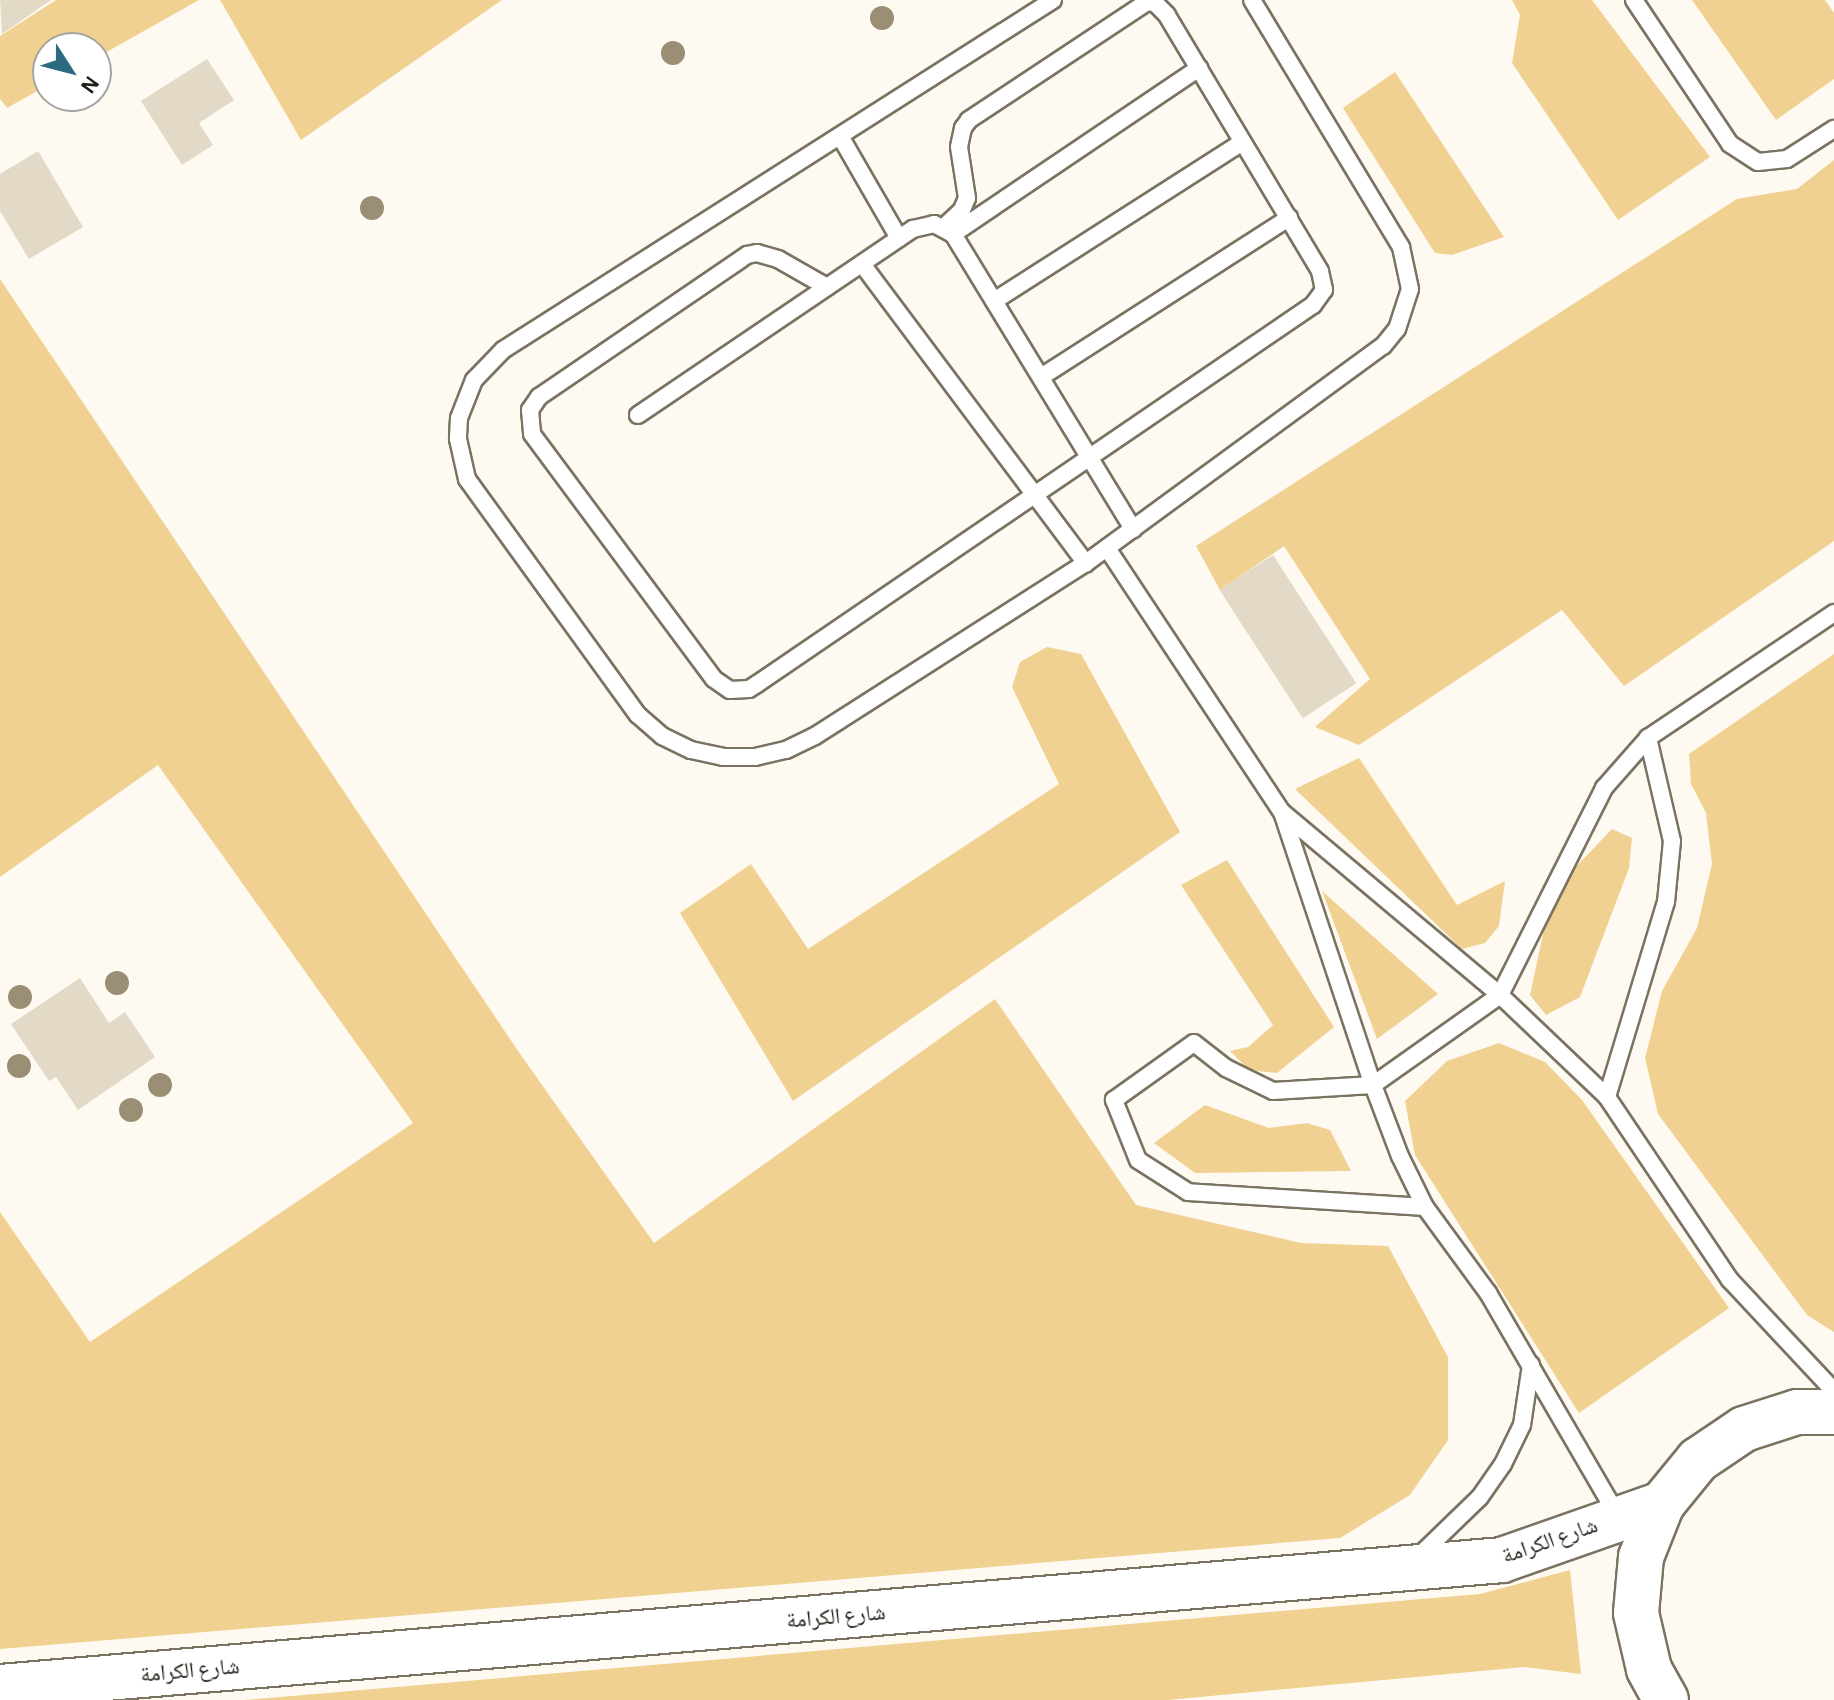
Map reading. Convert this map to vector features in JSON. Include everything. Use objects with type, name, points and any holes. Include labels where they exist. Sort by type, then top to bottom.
[{"type":"main road","points":[[1666,1700],[1649,1669],[1636,1613],[1641,1557],[1662,1504],[1698,1460],[1744,1429],[1797,1412],[1834,1412]]},
{"type":"main road","name":"شارع الكرامة","points":[[0,1687],[1502,1560],[1662,1504]]},
{"type":"lane","points":[[1053,0],[487,363],[474,380],[459,418],[458,439],[467,479],[638,715],[691,750],[723,757],[765,755],[786,750],[815,736],[1086,563],[1383,346],[1406,310],[1410,289],[1401,247],[1252,0]]},
{"type":"lane","points":[[1634,0],[1730,144],[1758,162],[1787,159],[1834,129]]},
{"type":"lane","points":[[827,287],[778,259],[757,253],[747,255],[539,397],[530,410],[532,434],[714,679],[730,690],[749,689],[1090,458],[1320,298],[1324,280],[1163,8],[1147,2],[1139,4],[969,120],[963,128],[959,147],[967,198],[949,231]]},
{"type":"lane","points":[[949,231],[1199,68]]},
{"type":"lane","points":[[840,136],[899,238]]},
{"type":"lane","points":[[994,301],[1243,142]]},
{"type":"lane","points":[[1041,377],[1289,218]]},
{"type":"lane","points":[[638,415],[899,238],[923,225],[949,231],[1133,529]]},
{"type":"lane","points":[[862,264],[1086,563]]},
{"type":"lane","points":[[1107,548],[1282,812],[1373,1085],[1425,1207],[1488,1293],[1619,1518]]},
{"type":"lane","points":[[1425,1207],[1188,1192],[1138,1160],[1114,1100],[1194,1043],[1226,1068],[1273,1091],[1373,1085],[1500,995],[1604,788],[1648,738],[1834,613]]},
{"type":"lane","points":[[1607,1097],[1666,902],[1672,841],[1648,738]]},
{"type":"lane","points":[[1282,812],[1500,995],[1607,1097],[1730,1280],[1834,1391]]},
{"type":"lane","points":[[1402,1569],[1480,1497],[1503,1464],[1522,1425],[1531,1365]]},
{"type":"shaded area","points":[[56,0],[199,0],[112,49],[112,32],[32,32],[32,94],[7,108],[0,99],[0,36]]},
{"type":"shaded area","points":[[220,0],[502,0],[301,140]]},
{"type":"shaded area","points":[[1512,0],[1592,0],[1710,157],[1618,220],[1512,63],[1520,15]]},
{"type":"shaded area","points":[[1692,0],[1825,0],[1834,13],[1834,79],[1776,120]]},
{"type":"shaded area","points":[[1395,72],[1504,237],[1452,255],[1435,253],[1343,108]]},
{"type":"shaded area","points":[[1834,160],[1834,541],[1624,686],[1562,610],[1359,745],[1315,727],[1370,679],[1284,546],[1220,590],[1196,546],[1737,199],[1797,189]]},
{"type":"shaded area","points":[[0,279],[518,1051],[654,1243],[995,999],[1136,1205],[1301,1243],[1388,1246],[1448,1357],[1448,1440],[1410,1495],[1340,1538],[0,1649],[0,1212],[90,1342],[413,1123],[158,765],[0,877]]},
{"type":"shaded area","points":[[1047,647],[1081,654],[1180,832],[793,1101],[680,913],[751,864],[808,949],[1059,784],[1012,687],[1020,662]]},
{"type":"shaded area","points":[[1834,654],[1834,1332],[1807,1315],[1658,1114],[1645,1058],[1662,991],[1697,928],[1712,864],[1706,813],[1691,784],[1689,754]]},
{"type":"shaded area","points":[[1359,758],[1457,905],[1505,881],[1499,926],[1485,943],[1462,949],[1295,789]]},
{"type":"shaded area","points":[[1612,829],[1632,838],[1629,868],[1580,997],[1546,1015],[1530,995],[1552,892]]},
{"type":"shaded area","points":[[1227,860],[1334,1027],[1277,1073],[1249,1070],[1230,1051],[1248,1047],[1273,1025],[1181,885]]},
{"type":"shaded area","points":[[1322,891],[1438,994],[1377,1039]]},
{"type":"shaded area","points":[[1499,1043],[1545,1062],[1582,1100],[1729,1308],[1579,1413],[1415,1155],[1405,1101],[1447,1061]]},
{"type":"shaded area","points":[[1205,1105],[1269,1128],[1307,1123],[1330,1130],[1351,1171],[1195,1173],[1154,1143]]},
{"type":"shaded area","points":[[1570,1570],[1581,1674],[1524,1667],[1168,1700],[244,1700],[1480,1594]]},
{"type":"building","points":[[0,0],[51,0],[2,34]]},
{"type":"building","points":[[207,59],[234,100],[199,123],[213,145],[182,165],[141,101]]},
{"type":"building","points":[[38,151],[83,227],[29,259],[0,211],[0,174]]},
{"type":"building","points":[[1273,555],[1356,683],[1303,718],[1219,590]]},
{"type":"building","points":[[80,978],[109,1023],[125,1012],[155,1057],[78,1110],[56,1077],[49,1081],[11,1024]]}]
